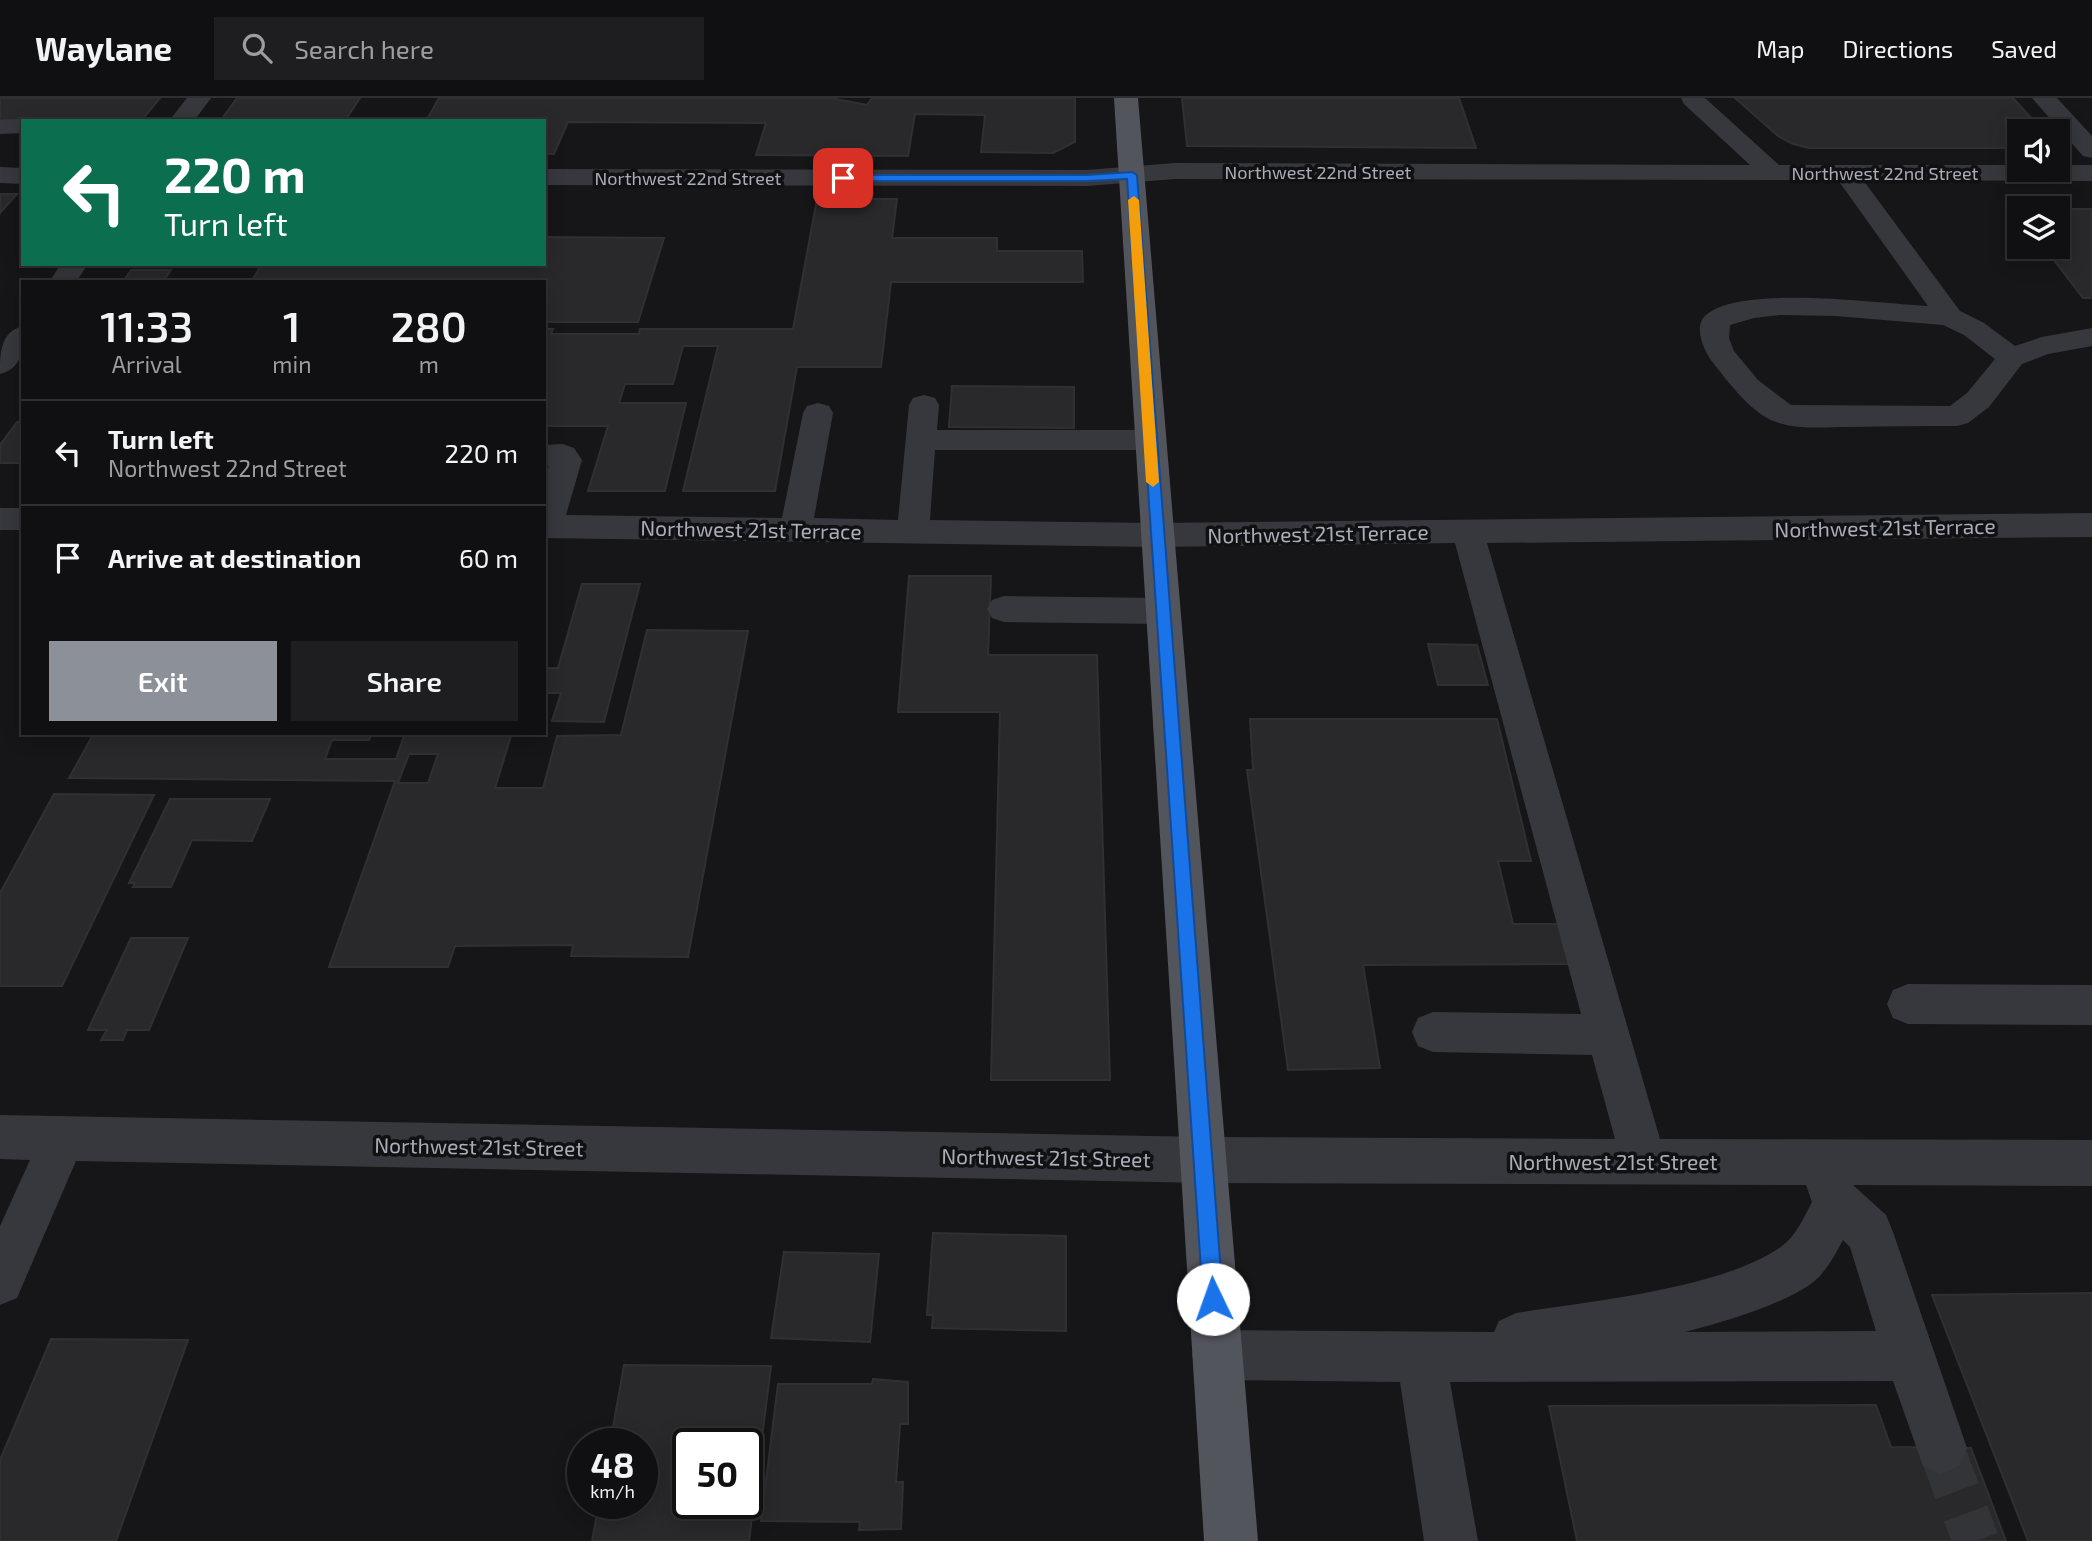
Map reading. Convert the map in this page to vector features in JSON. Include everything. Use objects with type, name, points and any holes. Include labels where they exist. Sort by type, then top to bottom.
[{"type":"main road","points":[[1126,98],[1231,1541]]},
{"type":"street","points":[[183,119],[199,98]]},
{"type":"street","points":[[2044,98],[2092,151]]},
{"type":"street","points":[[1692,99],[1772,172]]},
{"type":"street","points":[[0,127],[21,126]]},
{"type":"street","name":"Northwest 22nd Street","points":[[546,177],[1087,178],[1175,172],[2092,173]]},
{"type":"street","points":[[1846,173],[1950,317],[2012,357]]},
{"type":"street","points":[[0,176],[21,176]]},
{"type":"street","points":[[1950,317],[1829,306],[1781,307],[1724,315],[1716,321],[1715,338],[1721,354],[1733,370],[1765,403],[1783,414],[1809,417],[1957,416],[1978,400],[2012,357],[2042,346],[2092,337]]},
{"type":"street","points":[[0,365],[21,338]]},
{"type":"street","points":[[913,532],[923,405]]},
{"type":"street","points":[[796,530],[818,413]]},
{"type":"street","points":[[922,440],[1150,440]]},
{"type":"street","points":[[546,456],[563,455],[566,460],[546,526]]},
{"type":"street","points":[[0,519],[21,519]]},
{"type":"street","name":"Northwest 21st Terrace","points":[[546,526],[1156,535],[2092,525]]},
{"type":"street","points":[[1468,532],[1644,1161]]},
{"type":"street","points":[[1004,609],[1162,611]]},
{"type":"street","points":[[1908,1004],[2092,1005]]},
{"type":"street","points":[[1433,1032],[1608,1035]]},
{"type":"street","name":"Northwest 21st Street","points":[[0,1137],[1205,1160],[1644,1161],[1829,1184],[2092,1163]]},
{"type":"street","points":[[0,1281],[63,1138]]},
{"type":"street","points":[[1421,1356],[1696,1305],[1758,1285],[1801,1261],[1829,1184]]},
{"type":"street","points":[[1829,1184],[1869,1232],[1941,1448]]},
{"type":"street","points":[[1217,1355],[1909,1356]]},
{"type":"street","points":[[1421,1356],[1451,1541]]},
{"type":"building","points":[[0,98],[160,98],[143,119],[0,120]]},
{"type":"building","points":[[237,98],[360,98],[346,119],[221,119]]},
{"type":"building","points":[[439,98],[831,98],[867,105],[872,98],[1075,98],[1075,142],[1053,153],[981,152],[985,115],[915,114],[908,156],[756,155],[766,123],[568,122],[554,154],[546,154],[546,119],[427,119]]},
{"type":"building","points":[[1182,98],[1459,98],[1476,148],[1187,146]]},
{"type":"building","points":[[1735,98],[2013,98],[2032,119],[2007,119],[2007,148],[1809,148],[1778,136]]},
{"type":"building","points":[[0,194],[17,194],[0,213]]},
{"type":"building","points":[[817,199],[897,199],[892,238],[997,238],[997,251],[1082,251],[1083,282],[891,282],[881,367],[797,367],[775,491],[683,491],[718,346],[683,346],[673,384],[625,384],[619,403],[686,403],[665,491],[588,491],[608,426],[546,426],[546,329],[553,329],[551,334],[639,334],[640,329],[793,329]]},
{"type":"building","points":[[2070,209],[2092,209],[2092,298],[2083,298],[2053,259],[2070,259]]},
{"type":"building","points":[[546,237],[664,238],[638,322],[546,322],[546,280],[252,280],[261,266],[546,266]]},
{"type":"building","points":[[131,270],[171,270],[164,280],[124,280]]},
{"type":"building","points":[[952,386],[1074,387],[1074,428],[949,427]]},
{"type":"building","points":[[17,422],[21,422],[21,463],[0,463],[0,445]]},
{"type":"building","points":[[909,576],[991,576],[988,655],[1097,655],[1110,1080],[991,1080],[1000,712],[898,712]]},
{"type":"building","points":[[582,584],[640,584],[604,722],[552,721],[561,693],[546,693],[546,668],[558,668]]},
{"type":"building","points":[[647,630],[748,631],[688,957],[571,956],[573,945],[455,946],[448,967],[329,967],[395,781],[69,778],[93,735],[371,735],[369,740],[332,740],[325,759],[396,759],[404,735],[511,735],[495,788],[543,788],[557,736],[621,735]],"holes":[[[409,754],[438,754],[428,783],[398,783]]]},
{"type":"building","points":[[1428,644],[1477,645],[1488,685],[1438,685]]},
{"type":"building","points":[[1250,719],[1497,719],[1531,861],[1498,861],[1513,924],[1560,924],[1570,964],[1363,965],[1380,1068],[1288,1070],[1247,770],[1253,770]]},
{"type":"building","points":[[54,794],[154,795],[62,986],[0,986],[0,893]]},
{"type":"building","points":[[170,799],[270,799],[252,841],[192,840],[171,887],[133,887],[135,883],[129,883]]},
{"type":"building","points":[[131,938],[188,938],[149,1030],[127,1030],[123,1040],[101,1040],[107,1030],[88,1030]]},
{"type":"building","points":[[933,1233],[1066,1236],[1066,1331],[932,1328],[933,1315],[927,1315]]},
{"type":"building","points":[[784,1252],[879,1254],[870,1342],[771,1338]]},
{"type":"building","points":[[2092,1293],[2092,1541],[2028,1541],[1932,1295]]},
{"type":"building","points":[[51,1339],[188,1340],[116,1541],[0,1541],[0,1460]]},
{"type":"building","points":[[624,1365],[771,1366],[763,1430],[672,1428],[672,1519],[752,1519],[749,1541],[592,1541],[596,1519],[658,1519],[658,1428],[613,1428]]},
{"type":"building","points":[[873,1379],[908,1382],[908,1424],[900,1424],[896,1482],[903,1482],[901,1529],[859,1530],[860,1522],[761,1521],[778,1384],[872,1384]]},
{"type":"building","points":[[1876,1405],[1891,1447],[1971,1448],[2006,1541],[1577,1541],[1549,1406]]},
{"type":"tunnel","points":[[1941,1448],[1976,1541]]},
{"type":"slow traffic","points":[[1134,200],[1153,482]]},
{"type":"route","points":[[843,178],[1087,178],[1132,175],[1213,1299]]}]
